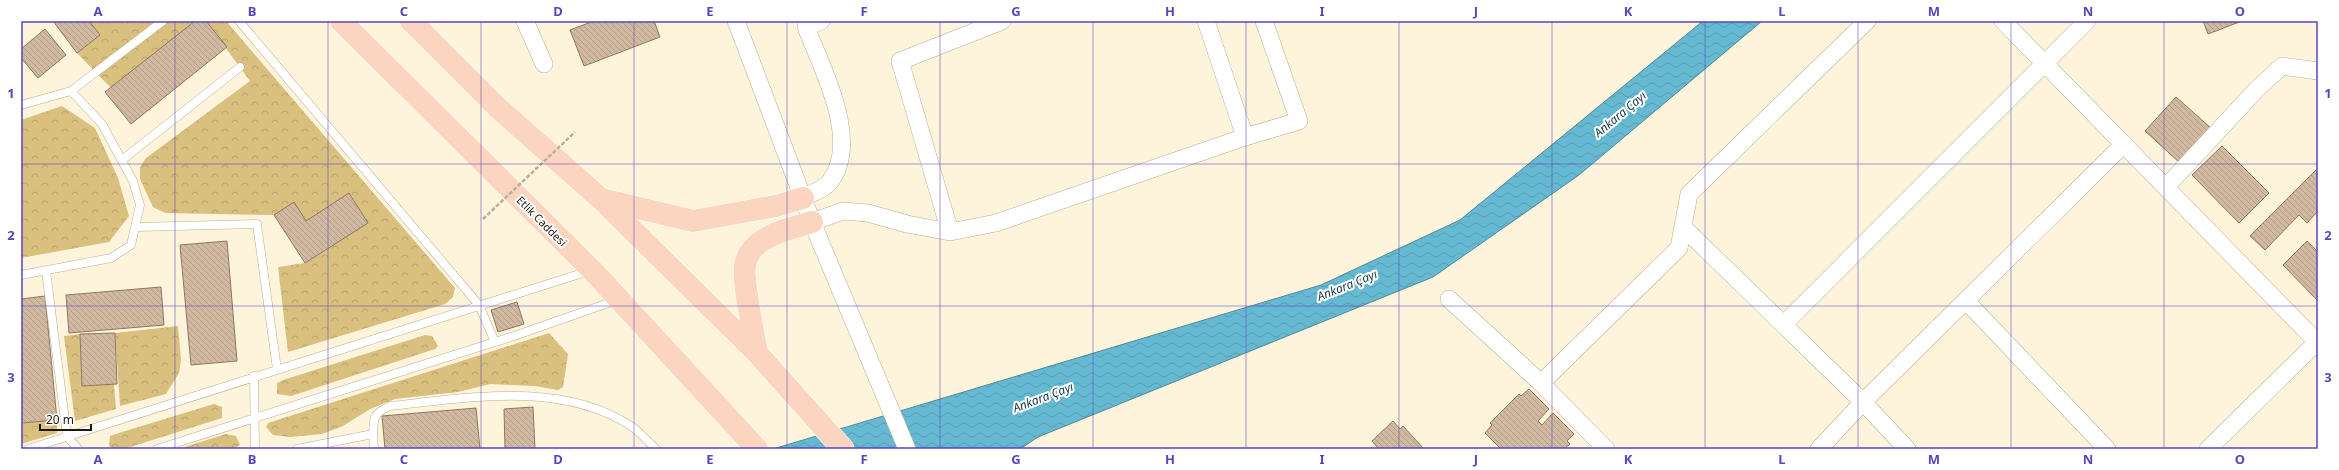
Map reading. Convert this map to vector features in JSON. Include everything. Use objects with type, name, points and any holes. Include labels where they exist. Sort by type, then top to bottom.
[{"type":"main road","name":"Etlik Caddesi","points":[[341,21],[592,270],[757,449]]},
{"type":"main road","points":[[411,21],[497,107],[601,199],[757,353],[843,449]]},
{"type":"main road","points":[[601,199],[693,221],[776,206],[803,198]]},
{"type":"main road","points":[[757,353],[746,279],[745,266],[749,252],[768,238],[812,222]]},
{"type":"street","points":[[525,21],[544,64]]},
{"type":"street","points":[[736,21],[812,222],[908,449]]},
{"type":"street","points":[[803,198],[829,183],[842,158],[840,120],[806,27],[821,21]]},
{"type":"street","points":[[950,232],[900,61],[1002,21]]},
{"type":"street","points":[[1206,21],[1245,137]]},
{"type":"street","points":[[812,222],[843,211],[868,213],[907,224],[950,232],[996,223],[1245,137],[1299,121],[1264,21]]},
{"type":"street","points":[[1541,383],[1680,248],[1689,194],[1867,21]]},
{"type":"street","points":[[2004,21],[2318,343],[2208,449]]},
{"type":"street","points":[[1784,324],[2046,64],[2087,21]]},
{"type":"street","points":[[2166,187],[2257,89],[2282,66],[2318,71]]},
{"type":"street","points":[[1819,449],[1864,402],[1967,302],[2124,144]]},
{"type":"street","points":[[1683,227],[1864,402],[1907,449]]},
{"type":"street","points":[[1449,299],[1541,383],[1606,449]]},
{"type":"street","points":[[1967,302],[2107,449]]},
{"type":"lane","points":[[21,106],[71,91],[163,21]]},
{"type":"lane","points":[[239,21],[479,305],[496,342]]},
{"type":"lane","points":[[122,160],[240,67]]},
{"type":"lane","points":[[21,275],[111,258],[131,245],[137,227],[140,205],[133,181],[102,124],[71,91]]},
{"type":"lane","points":[[137,227],[257,224],[277,369]]},
{"type":"lane","points":[[28,449],[254,376],[479,305],[514,296],[592,270]]},
{"type":"lane","points":[[46,271],[67,436],[78,449]]},
{"type":"lane","points":[[157,449],[496,342],[619,299]]},
{"type":"lane","points":[[254,376],[256,417],[255,449]]},
{"type":"lane","points":[[374,449],[374,417],[378,411],[390,406],[480,397],[530,396],[585,404],[631,426],[656,449]]},
{"type":"lane","points":[[297,449],[373,434]]},
{"type":"path","points":[[483,219],[575,132]]},
{"type":"green space","points":[[89,21],[195,21],[111,88],[77,53],[100,35]]},
{"type":"green space","points":[[206,21],[226,21],[455,288],[453,297],[445,304],[288,352],[278,267],[305,263],[368,223],[350,194],[306,221],[294,203],[274,215],[165,213],[153,207],[140,179],[140,167],[146,158],[250,81]]},
{"type":"green space","points":[[62,106],[95,128],[118,178],[129,216],[109,242],[21,258],[21,120]]},
{"type":"green space","points":[[178,326],[181,359],[179,373],[166,394],[120,406],[115,333]]},
{"type":"green space","points":[[549,333],[568,354],[563,387],[558,390],[535,386],[490,384],[458,392],[395,399],[370,409],[343,426],[322,434],[290,437],[273,435],[266,427],[268,423]]},
{"type":"green space","points":[[80,334],[82,386],[114,384],[116,409],[75,421],[64,336]]},
{"type":"green space","points":[[425,335],[432,336],[438,346],[435,349],[291,396],[277,394],[277,383],[283,380]]},
{"type":"green space","points":[[214,404],[222,407],[222,418],[124,449],[113,449],[109,446],[110,436]]},
{"type":"green space","points":[[57,420],[57,433],[21,444],[21,423]]},
{"type":"green space","points":[[226,434],[236,436],[240,445],[233,449],[178,449]]},
{"type":"water","name":"Ankara Çayı","points":[[1703,21],[1762,21],[1579,175],[1433,277],[1038,437],[1020,449],[773,449],[1321,285],[1460,220]]},
{"type":"building","points":[[53,21],[89,21],[100,35],[77,53]]},
{"type":"building","points":[[195,21],[206,21],[227,47],[131,124],[105,92]]},
{"type":"building","points":[[594,21],[654,21],[660,37],[584,66],[570,30]]},
{"type":"building","points":[[2203,21],[2242,21],[2208,34]]},
{"type":"building","points":[[45,29],[66,55],[38,78],[21,58],[21,49]]},
{"type":"building","points":[[2176,97],[2212,129],[2180,163],[2145,131]]},
{"type":"building","points":[[2222,146],[2269,193],[2239,223],[2192,175]]},
{"type":"building","points":[[2318,168],[2318,211],[2307,223],[2299,215],[2265,250],[2250,236]]},
{"type":"building","points":[[349,193],[368,223],[305,263],[274,215],[294,202],[306,221]]},
{"type":"building","points":[[227,241],[237,361],[191,365],[180,245]]},
{"type":"building","points":[[2307,241],[2318,252],[2318,301],[2283,265]]},
{"type":"building","points":[[161,287],[164,325],[69,333],[66,295]]},
{"type":"building","points":[[45,296],[57,420],[21,423],[21,299]]},
{"type":"building","points":[[517,302],[524,324],[498,332],[491,310]]},
{"type":"building","points":[[115,333],[117,384],[82,386],[80,334]]},
{"type":"building","points":[[1529,389],[1549,409],[1538,421],[1542,425],[1553,413],[1574,434],[1567,441],[1570,444],[1564,449],[1501,449],[1485,433],[1492,425],[1490,423],[1519,394],[1521,396]]},
{"type":"building","points":[[533,407],[535,449],[505,449],[504,409]]},
{"type":"building","points":[[476,408],[480,449],[385,449],[382,416]]},
{"type":"building","points":[[1393,421],[1400,429],[1403,426],[1424,449],[1379,449],[1372,441]]}]
